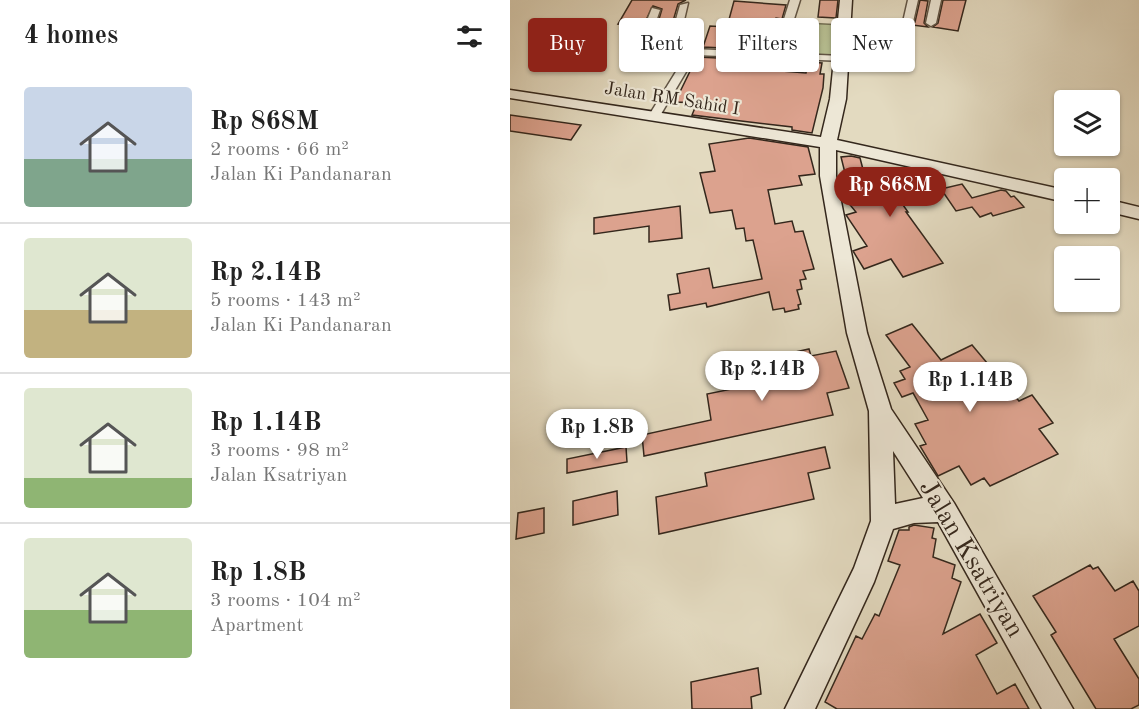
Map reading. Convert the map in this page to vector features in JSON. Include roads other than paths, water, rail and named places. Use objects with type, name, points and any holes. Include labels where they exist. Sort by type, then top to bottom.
[{"type":"street","points":[[789,18],[795,0]]},
{"type":"street","points":[[844,18],[846,0]]},
{"type":"street","points":[[909,18],[913,0]]},
{"type":"street","points":[[931,23],[936,0]]},
{"type":"street","points":[[681,18],[685,5]]},
{"type":"street","points":[[652,18],[655,10]]},
{"type":"street","points":[[654,117],[681,72]]},
{"type":"street","points":[[800,709],[866,573],[883,521],[880,411],[857,333],[841,257],[828,176],[828,148],[836,116],[840,72]]},
{"type":"street","name":"Jalan RM Sahid I","points":[[510,94],[803,139],[828,148]]},
{"type":"street","points":[[828,148],[1054,194]]},
{"type":"street","points":[[1120,208],[1139,213]]},
{"type":"street","name":"Jalan Ksatriyan","points":[[880,411],[945,511],[1058,709]]},
{"type":"street","points":[[883,521],[914,510],[945,511]]}]
